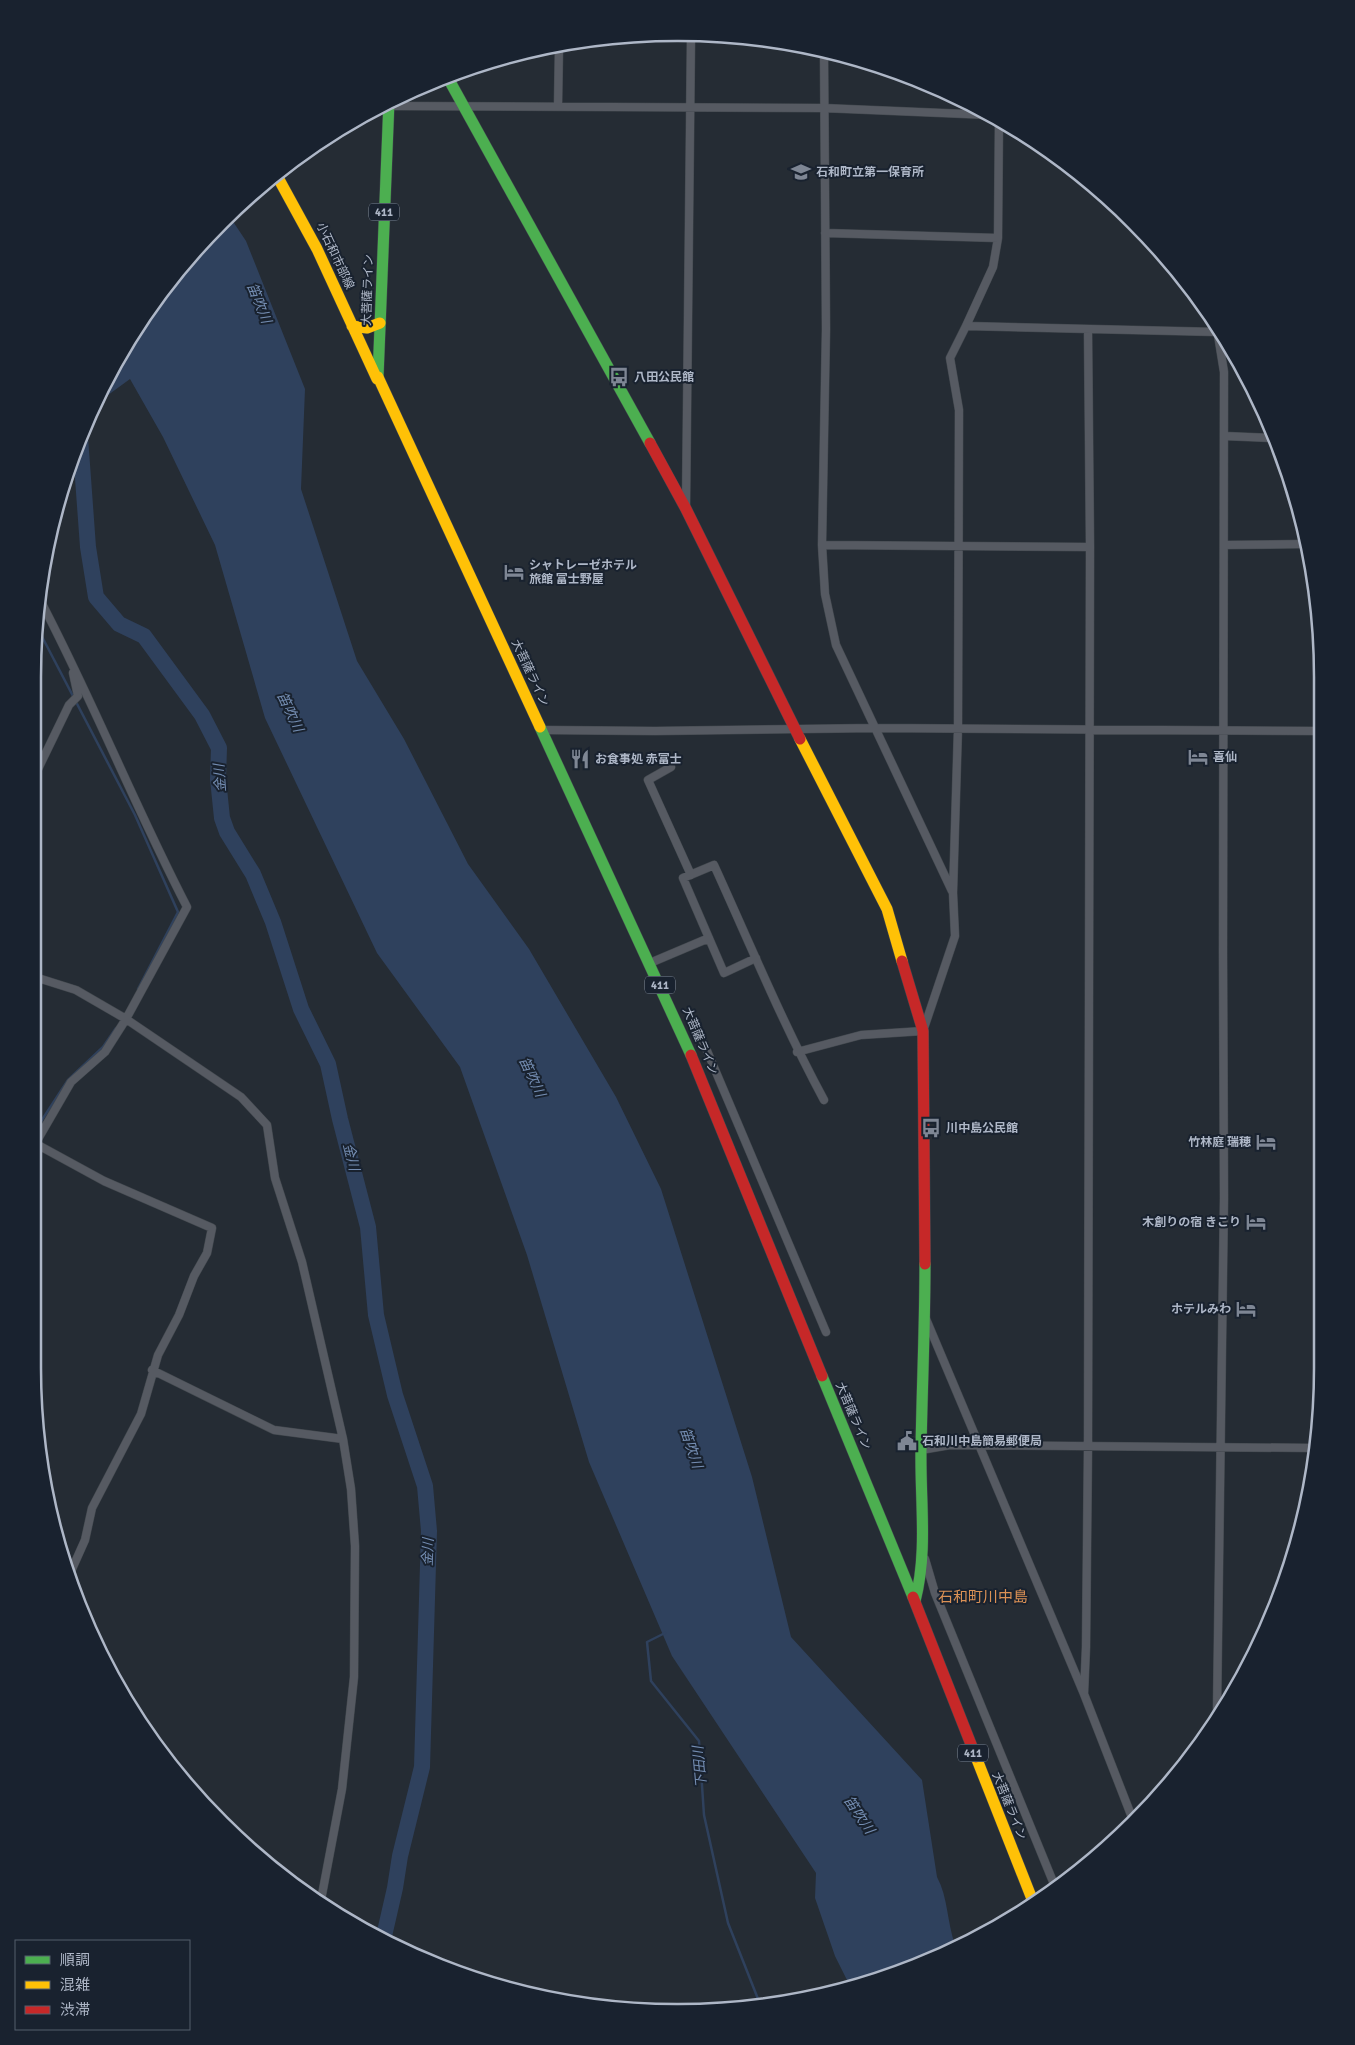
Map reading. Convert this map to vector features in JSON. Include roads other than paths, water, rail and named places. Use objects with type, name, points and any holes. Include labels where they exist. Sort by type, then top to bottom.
[{"type":"main road","points":[[451,83],[686,509],[836,812],[887,909],[923,1031],[925,1317],[921,1450],[922,1550],[920,1579],[915,1601]]},
{"type":"main road","name":"大菩薩ライン","points":[[388,111],[378,380],[688,1047],[797,1317],[915,1601],[1031,1897]]},
{"type":"main road","name":"小石和市部線","points":[[280,181],[308,230],[378,380]]},
{"type":"main road","points":[[352,326],[368,329],[380,323]]},
{"type":"street","points":[[686,509],[691,42]]},
{"type":"street","points":[[558,106],[559,52]]},
{"type":"street","points":[[824,58],[826,329],[822,546],[825,594],[836,645],[953,893]]},
{"type":"street","points":[[402,104],[823,108],[973,114]]},
{"type":"street","points":[[797,1052],[862,1035],[923,1031],[955,936],[953,893],[958,728],[957,545],[959,410],[950,358],[993,267],[998,238],[999,128]]},
{"type":"street","points":[[825,233],[998,238]]},
{"type":"street","points":[[966,326],[1088,330],[1211,331]]},
{"type":"street","points":[[1084,1694],[1088,1447],[1090,547],[1088,330]]},
{"type":"street","points":[[1217,1705],[1224,1198],[1222,952],[1225,730],[1224,372],[1219,343]]},
{"type":"street","points":[[1224,436],[1266,438]]},
{"type":"street","points":[[1224,545],[1300,544]]},
{"type":"street","points":[[822,546],[957,545],[1090,547]]},
{"type":"street","points":[[41,1134],[71,1082],[105,1052],[187,907],[157,850],[71,662],[45,611]]},
{"type":"street","points":[[41,762],[69,705],[78,696],[71,662]]},
{"type":"street","points":[[542,730],[958,728],[1314,731]]},
{"type":"street","points":[[671,767],[648,780],[691,875]]},
{"type":"street","points":[[756,958],[724,973],[683,878],[714,866],[756,958],[797,1052],[824,1100]]},
{"type":"street","points":[[650,963],[708,938]]},
{"type":"street","points":[[41,979],[76,990],[124,1018],[241,1097],[268,1125],[275,1178],[284,1212],[302,1262],[343,1439],[351,1489],[355,1546],[354,1677],[342,1789],[322,1895]]},
{"type":"street","points":[[702,1039],[826,1332]]},
{"type":"street","points":[[722,1129],[738,1124]]},
{"type":"street","points":[[41,1148],[104,1181],[212,1228],[207,1252],[194,1276],[179,1315],[152,1370],[141,1414],[92,1508],[85,1540],[73,1566]]},
{"type":"street","points":[[925,1317],[981,1446],[1131,1813]]},
{"type":"street","points":[[152,1370],[274,1430],[343,1439]]},
{"type":"street","points":[[921,1450],[950,1445],[1308,1448]]},
{"type":"street","points":[[922,1550],[934,1593],[1053,1881]]},
{"type":"water","name":"笛吹川","points":[[234,223],[246,241],[305,389],[301,489],[357,661],[404,739],[468,864],[529,949],[616,1097],[661,1189],[752,1477],[791,1637],[922,1780],[937,1877],[941,1885],[954,1940],[882,1970],[847,1980],[835,1956],[815,1898],[816,1873],[672,1656],[589,1462],[527,1255],[460,1067],[377,953],[265,718],[215,545],[163,437],[130,379],[107,396],[126,359],[148,324],[199,258]]},
{"type":"waterway","name":"金川","points":[[81,456],[88,547],[96,597],[119,624],[144,636],[202,715],[219,748],[218,779],[222,818],[227,832],[253,874],[273,922],[301,1009],[328,1064],[368,1227],[376,1315],[395,1395],[425,1486],[429,1531],[422,1767],[400,1856],[385,1932]]},
{"type":"waterway","points":[[43,638],[135,815],[178,912],[138,989]]},
{"type":"waterway","points":[[41,1121],[68,1080],[103,1047],[116,1028]]},
{"type":"waterway","name":"下田川","points":[[665,1633],[647,1642],[651,1681],[699,1741],[704,1815],[728,1923],[758,1998]]},
{"type":"place","name":"石和町立第一保育所","points":[[801,172]]},
{"type":"place","name":"八田公民館","points":[[619,377]]},
{"type":"place","name":"シャトレーゼホテル 旅館 富士野屋","points":[[514,572]]},
{"type":"place","name":"喜仙","points":[[1198,757]]},
{"type":"place","name":"お食事処 赤富士","points":[[580,759]]},
{"type":"place","name":"川中島公民館","points":[[931,1128]]},
{"type":"place","name":"竹林庭 瑞穂","points":[[1266,1142]]},
{"type":"place","name":"木創りの宿 きこり","points":[[1256,1222]]},
{"type":"place","name":"ホテルみわ","points":[[1246,1309]]},
{"type":"place","name":"石和川中島簡易郵便局","points":[[907,1441]]},
{"type":"district","name":"石和町川中島","points":[[983,1597]]}]
